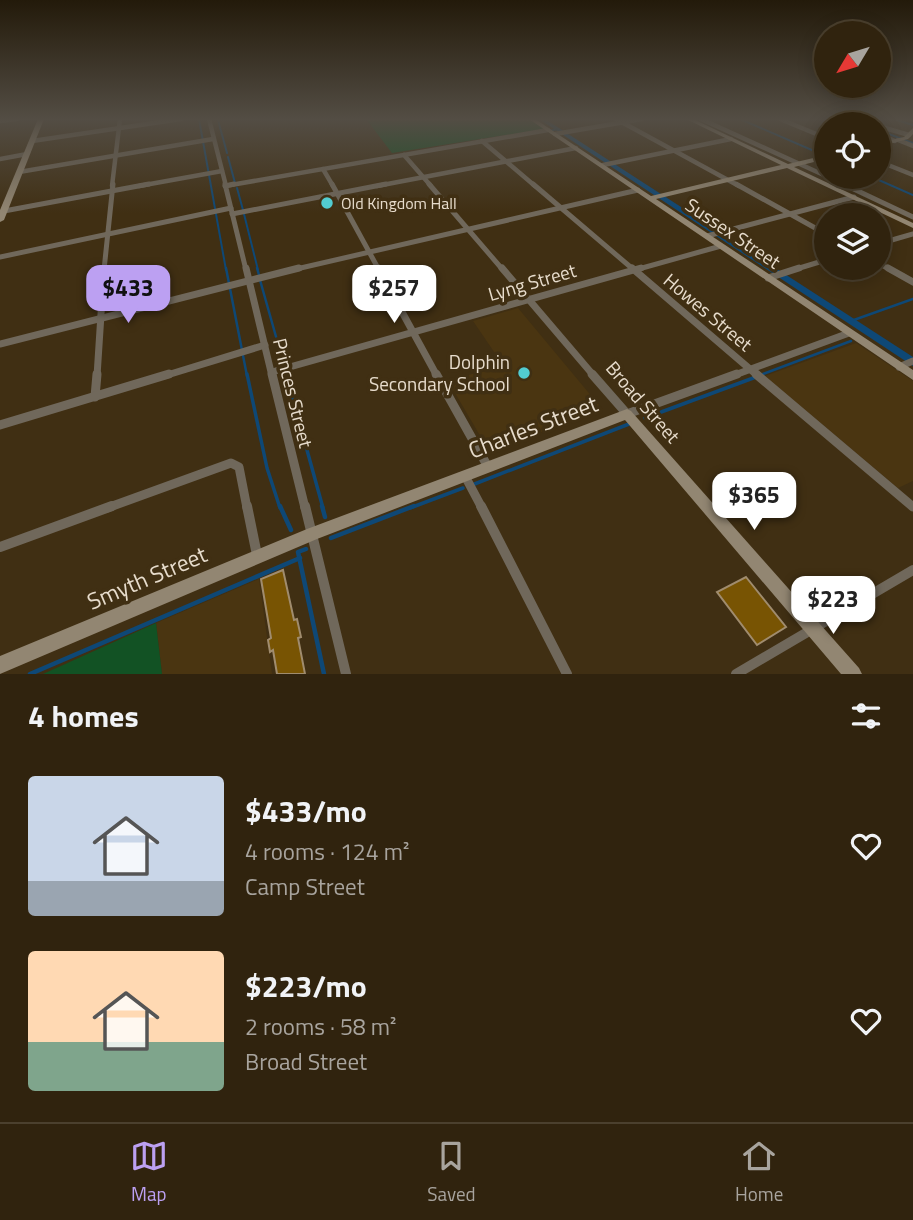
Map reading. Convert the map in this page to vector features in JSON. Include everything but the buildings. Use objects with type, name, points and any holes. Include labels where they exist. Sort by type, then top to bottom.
[{"type":"street","points":[[0,220],[28,150]]},
{"type":"street","points":[[95,397],[107,234],[117,150]]},
{"type":"street","points":[[19,172],[149,150]]},
{"type":"street","name":"Princes Street","points":[[213,150],[232,211],[346,674]]},
{"type":"street","points":[[225,186],[429,150]]},
{"type":"street","name":"Howes Street","points":[[493,150],[913,507]]},
{"type":"street","points":[[0,257],[107,234],[564,150]]},
{"type":"street","name":"Sussex Street","points":[[580,150],[638,190],[656,196],[720,246],[771,277],[849,333],[906,364],[913,376]]},
{"type":"street","points":[[756,150],[913,226]]},
{"type":"street","points":[[770,150],[814,171]]},
{"type":"street","points":[[603,165],[675,151],[814,228]]},
{"type":"street","points":[[0,159],[27,154]]},
{"type":"street","name":"Broad Street","points":[[404,155],[853,674]]},
{"type":"street","points":[[656,196],[814,159]]},
{"type":"street","points":[[891,166],[913,175]]},
{"type":"street","points":[[323,169],[488,467]]},
{"type":"street","points":[[4,211],[218,172]]},
{"type":"street","points":[[854,189],[913,217]]},
{"type":"street","points":[[0,344],[249,280],[638,190]]},
{"type":"street","points":[[709,236],[854,197]]},
{"type":"street","points":[[891,240],[913,234]]},
{"type":"street","name":"Lyng Street","points":[[272,372],[720,246]]},
{"type":"street","points":[[771,277],[814,264]]},
{"type":"street","points":[[891,270],[913,282]]},
{"type":"street","name":"Charles Street","points":[[312,534],[849,333]]},
{"type":"street","points":[[0,425],[265,345]]},
{"type":"street","points":[[0,547],[227,464],[237,465],[257,555]]},
{"type":"street","points":[[465,476],[568,674]]},
{"type":"street","name":"Smyth Street","points":[[0,665],[312,534]]},
{"type":"street","points":[[736,674],[913,570]]},
{"type":"shaded area","name":"Dolphin Secondary School","points":[[518,308],[603,410],[489,451],[448,381],[503,365],[473,321]]},
{"type":"shaded area","points":[[856,343],[913,381],[913,481],[898,488],[765,376]]},
{"type":"shaded area","points":[[259,579],[272,674],[162,674],[156,623]]},
{"type":"green space","points":[[156,623],[162,674],[43,674]]},
{"type":"waterway","points":[[205,150],[226,270]]},
{"type":"waterway","points":[[590,150],[913,362]]},
{"type":"waterway","points":[[228,157],[235,183]]},
{"type":"waterway","points":[[891,185],[913,195]]},
{"type":"waterway","points":[[237,188],[243,210]]},
{"type":"waterway","points":[[244,214],[258,270]]},
{"type":"waterway","points":[[226,268],[247,376]]},
{"type":"waterway","points":[[257,268],[259,275]]},
{"type":"waterway","points":[[260,280],[284,365]]},
{"type":"waterway","points":[[851,321],[913,299]]},
{"type":"waterway","points":[[763,374],[851,341]]},
{"type":"waterway","points":[[286,372],[287,376]]},
{"type":"waterway","points":[[247,374],[267,468],[280,508]]},
{"type":"waterway","points":[[286,374],[323,508]]},
{"type":"waterway","points":[[645,418],[756,377]]},
{"type":"waterway","points":[[472,485],[629,424]]},
{"type":"waterway","points":[[410,508],[463,488]]},
{"type":"waterway","points":[[280,506],[291,530]]},
{"type":"waterway","points":[[322,506],[325,517]]},
{"type":"waterway","points":[[331,538],[414,506]]},
{"type":"waterway","points":[[299,558],[298,552],[306,549]]},
{"type":"waterway","points":[[30,674],[299,558]]},
{"type":"waterway","points":[[299,558],[324,674]]},
{"type":"place","name":"Old Kingdom Hall","points":[[327,203]]},
{"type":"place","name":"Dolphin Secondary School","points":[[524,373]]}]
